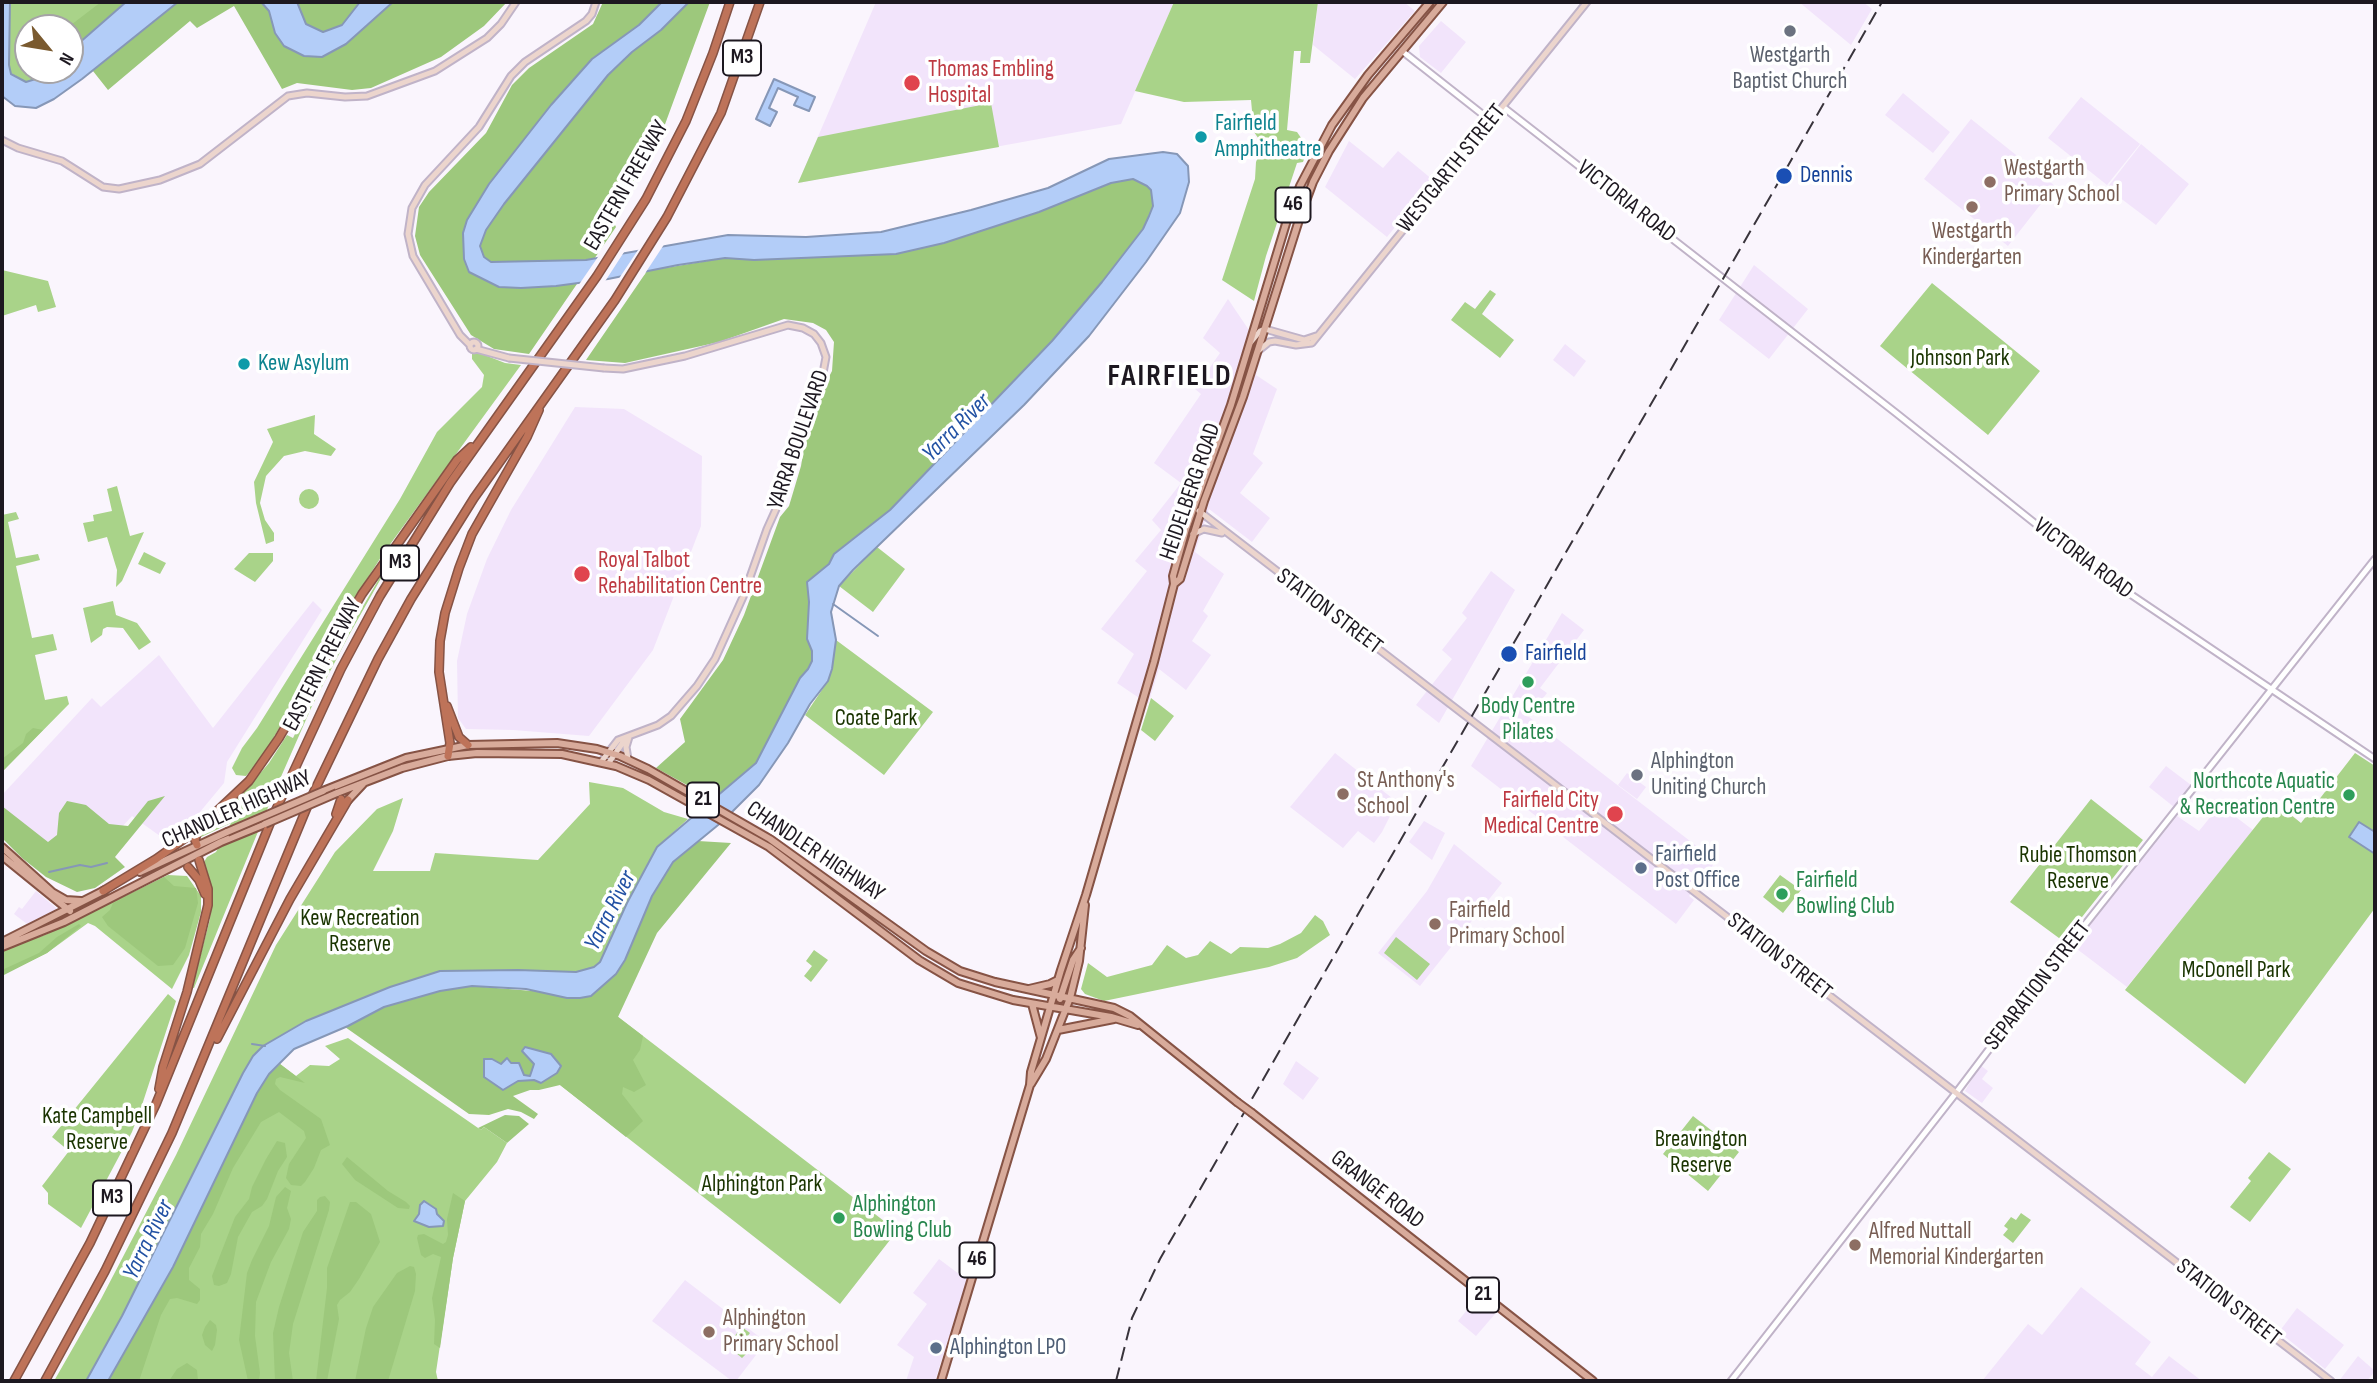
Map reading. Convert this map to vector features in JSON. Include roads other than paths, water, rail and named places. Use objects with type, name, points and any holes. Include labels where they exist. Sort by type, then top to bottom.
[{"type":"highway","name":"EASTERN FREEWAY","points":[[14,1381],[90,1243],[156,1104],[255,858],[317,718],[380,596],[450,483],[576,307],[632,222],[659,176],[686,121],[730,2]]},
{"type":"highway","name":"EASTERN FREEWAY","points":[[45,1381],[137,1208],[207,1053],[310,800],[373,668],[445,543],[541,402],[615,300],[667,218],[721,113],[760,2]]},
{"type":"highway","points":[[449,752],[439,672],[440,641],[453,583],[475,527],[534,423],[541,402]]},
{"type":"highway","points":[[103,891],[156,859],[198,829],[235,796],[267,756],[370,582],[457,460],[481,437]]},
{"type":"highway","points":[[442,695],[459,737],[468,745]]},
{"type":"highway","points":[[207,1053],[225,1027],[290,899],[334,821],[341,795]]},
{"type":"highway","points":[[197,845],[195,840],[198,829]]},
{"type":"highway","points":[[156,1104],[163,1068],[187,992],[206,916],[208,889],[198,857]]},
{"type":"highway","points":[[188,867],[202,887],[206,916]]},
{"type":"main road","points":[[2,140],[18,148],[62,161],[103,187],[119,189],[160,180],[200,164],[288,96],[307,93],[367,96],[435,71],[487,38],[501,24],[516,2]]},
{"type":"main road","name":"YARRA BOULEVARD","points":[[596,2],[586,21],[525,62],[511,76],[479,127],[425,185],[414,201],[408,228],[412,252],[454,324],[474,345],[497,355],[604,368],[623,369],[685,356],[788,325],[814,334],[826,357],[823,373],[802,414],[795,456],[786,487],[720,650],[697,686],[671,716],[658,725],[617,741],[605,763]]},
{"type":"main road","name":"HEIDELBERG ROAD","points":[[941,1381],[1030,1085],[1041,1038],[1051,1007],[1058,996],[1058,980],[1086,895],[1174,584],[1173,576],[1194,506],[1231,405],[1288,217],[1318,150],[1350,99],[1430,2]]},
{"type":"main road","name":"HEIDELBERG ROAD","points":[[1174,584],[1180,579],[1200,513],[1258,351],[1298,220],[1329,151],[1363,98],[1443,2]]},
{"type":"main road","name":"WESTGARTH STREET","points":[[1258,351],[1269,342],[1304,343],[1316,336],[1587,2]]},
{"type":"main road","points":[[1394,44],[1402,51]]},
{"type":"main road","points":[[1266,290],[1276,293]]},
{"type":"main road","points":[[1251,342],[1265,329]]},
{"type":"main road","name":"WESTGARTH STREET","points":[[1265,329],[1290,341]]},
{"type":"main road","name":"STATION STREET","points":[[1194,506],[2331,1381]]},
{"type":"main road","points":[[1193,534],[1211,529],[1232,537]]},
{"type":"main road","points":[[628,759],[626,747],[629,735]]},
{"type":"main road","name":"CHANDLER HIGHWAY","points":[[2,945],[52,928],[180,863],[198,857],[221,842],[382,776],[468,745],[558,743],[611,753],[648,769],[798,858],[948,965],[983,979],[1070,998]]},
{"type":"main road","name":"CHANDLER HIGHWAY","points":[[2,945],[197,845],[383,766],[428,752],[541,753],[580,757],[640,775],[752,837],[795,865],[940,973],[979,991],[1066,1009]]},
{"type":"main road","points":[[323,791],[341,795],[364,783]]},
{"type":"main road","points":[[197,845],[198,857]]},
{"type":"main road","points":[[2,847],[60,897],[75,901],[86,900]]},
{"type":"main road","points":[[2,856],[67,910],[82,913]]},
{"type":"main road","points":[[180,863],[188,867]]},
{"type":"main road","name":"HEIDELBERG ROAD","points":[[1030,1085],[1038,1074],[1070,998],[1081,947],[1086,895]]},
{"type":"main road","points":[[1058,996],[1081,947],[1072,938],[1084,914]]},
{"type":"main road","points":[[1027,989],[1058,980]]},
{"type":"main road","name":"GRANGE ROAD","points":[[1070,998],[1114,1008],[1130,1016],[1593,1381]]},
{"type":"main road","points":[[1032,1004],[1041,1038]]},
{"type":"main road","name":"GRANGE ROAD","points":[[1066,1009],[1119,1018],[1140,1026]]},
{"type":"main road","points":[[1058,1030],[1119,1018]]},
{"type":"street","points":[[1423,10],[1424,2]]},
{"type":"street","points":[[1402,51],[1491,121]]},
{"type":"street","name":"VICTORIA ROAD","points":[[1503,107],[2090,567],[2375,759]]},
{"type":"street","name":"SEPARATION STREET","points":[[1731,1381],[2049,970],[2375,559]]},
{"type":"water","points":[[2,2],[10,2],[9,65],[14,76],[14,84],[75,84],[36,108],[15,106],[2,96]]},
{"type":"water","points":[[126,2],[178,2],[84,77],[84,39]]},
{"type":"water","points":[[261,2],[297,2],[306,24],[323,32],[342,25],[360,2],[393,2],[346,44],[322,57],[304,56],[284,46],[275,33],[269,11]]},
{"type":"water","points":[[662,2],[689,2],[608,75],[504,204],[486,230],[480,246],[484,257],[491,262],[586,260],[728,235],[806,237],[881,232],[1048,188],[1109,159],[1163,152],[1177,154],[1188,166],[1189,182],[1180,213],[1089,336],[1024,405],[839,586],[831,612],[836,640],[828,681],[810,704],[788,743],[759,785],[723,821],[673,862],[652,896],[625,960],[616,974],[591,996],[580,998],[567,998],[526,989],[472,986],[440,991],[384,1007],[294,1049],[269,1074],[257,1093],[173,1267],[108,1381],[86,1381],[122,1316],[243,1073],[263,1046],[306,1021],[390,987],[440,971],[576,972],[594,967],[600,962],[657,847],[756,763],[800,678],[808,669],[812,661],[812,651],[807,639],[807,582],[829,564],[834,554],[890,510],[1052,341],[1102,282],[1143,229],[1149,216],[1153,206],[1151,190],[1133,179],[1111,183],[1039,212],[944,243],[896,254],[754,260],[725,258],[608,279],[521,288],[499,287],[469,272],[464,259],[463,233],[467,220],[489,184],[551,105],[592,59],[639,25]]},
{"type":"water","points":[[774,79],[815,97],[809,111],[794,105],[798,97],[778,88],[769,108],[777,112],[770,126],[756,119]]},
{"type":"water","points":[[2359,822],[2375,832],[2375,854],[2349,837]]},
{"type":"water","points":[[525,1047],[551,1054],[561,1066],[557,1073],[541,1083],[534,1080],[518,1081],[503,1090],[484,1077],[484,1059],[492,1059],[501,1064],[507,1058],[511,1063],[519,1063],[524,1075],[530,1076],[534,1064],[522,1051]]},
{"type":"water","points":[[424,1201],[436,1209],[444,1221],[443,1226],[429,1227],[414,1221]]},
{"type":"waterway","points":[[833,604],[878,636]]},
{"type":"waterway","points":[[49,872],[80,865],[91,867],[107,863]]},
{"type":"waterway","points":[[252,1044],[265,1046]]},
{"type":"railway","points":[[1116,1381],[1132,1318],[1160,1259],[1882,2]]},
{"type":"place","name":"Westgarth Baptist Church","points":[[1790,31]]},
{"type":"place","name":"Thomas Embling Hospital","points":[[912,83]]},
{"type":"place","name":"Fairfield Amphitheatre","points":[[1201,137]]},
{"type":"place","name":"Dennis","points":[[1784,176]]},
{"type":"place","name":"Westgarth Primary School","points":[[1990,182]]},
{"type":"place","name":"Westgarth Kindergarten","points":[[1972,207]]},
{"type":"place","name":"Kew Asylum","points":[[244,364]]},
{"type":"place","name":"Royal Talbot Rehabilitation Centre","points":[[582,574]]},
{"type":"place","name":"Fairfield","points":[[1509,654]]},
{"type":"place","name":"Body Centre Pilates","points":[[1528,682]]},
{"type":"place","name":"Alphington Uniting Church","points":[[1637,775]]},
{"type":"place","name":"St Anthony's School","points":[[1343,794]]},
{"type":"place","name":"Northcote Aquatic & Recreation Centre","points":[[2349,795]]},
{"type":"place","name":"Fairfield City Medical Centre","points":[[1615,814]]},
{"type":"place","name":"Fairfield Post Office","points":[[1641,868]]},
{"type":"place","name":"Fairfield Bowling Club","points":[[1782,894]]},
{"type":"place","name":"Fairfield Primary School","points":[[1435,924]]},
{"type":"place","name":"Alphington Bowling Club","points":[[839,1218]]},
{"type":"place","name":"Alfred Nuttall Memorial Kindergarten","points":[[1855,1245]]},
{"type":"place","name":"Alphington Primary School","points":[[709,1332]]},
{"type":"place","name":"Alphington LPO","points":[[936,1348]]},
{"type":"district","name":"FAIRFIELD","points":[[1170,377]]},
{"type":"park label","name":"Johnson Park","points":[[1960,359]]},
{"type":"park label","name":"Coate Park","points":[[876,719]]},
{"type":"park label","name":"Rubie Thomson Reserve","points":[[2078,869]]},
{"type":"park label","name":"Kew Recreation Reserve","points":[[360,932]]},
{"type":"park label","name":"McDonell Park","points":[[2236,971]]},
{"type":"park label","name":"Kate Campbell Reserve","points":[[97,1130]]},
{"type":"park label","name":"Breavington Reserve","points":[[1701,1153]]},
{"type":"park label","name":"Alphington Park","points":[[762,1185]]},
{"type":"water label","name":"Yarra River","points":[[957,428]]},
{"type":"water label","name":"Yarra River","points":[[611,911]]},
{"type":"water label","name":"Yarra River","points":[[149,1240]]}]
